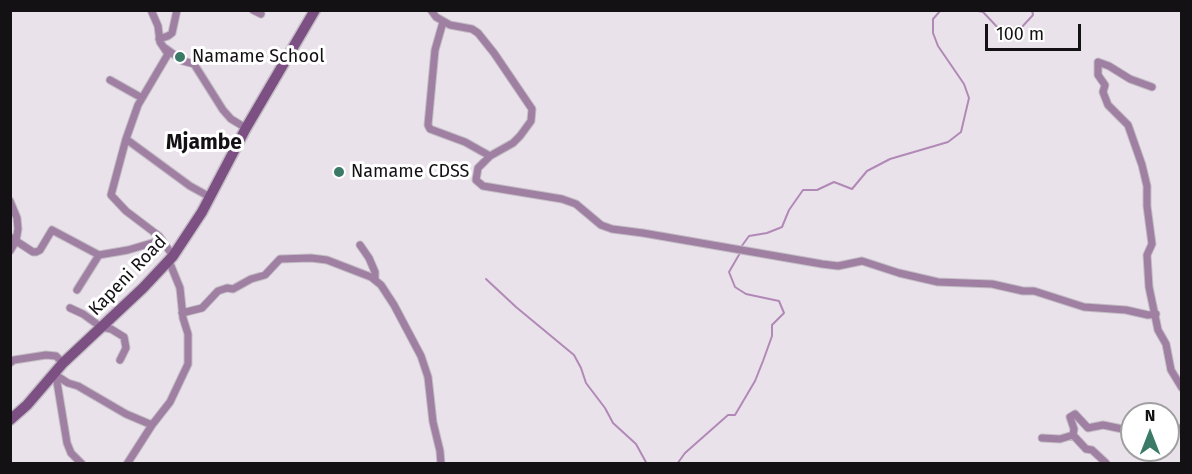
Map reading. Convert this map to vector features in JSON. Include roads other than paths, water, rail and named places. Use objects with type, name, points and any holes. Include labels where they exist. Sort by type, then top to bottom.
[{"type":"main road","name":"Kapeni Road","points":[[10,420],[55,375],[63,363],[143,288],[171,258],[210,197],[246,128],[315,10]]},
{"type":"street","points":[[128,464],[152,424],[170,402],[188,364],[188,334],[182,313],[180,288],[171,258],[162,240],[111,195],[126,139],[142,98],[168,56],[159,39],[158,26],[152,10]]},
{"type":"street","points":[[159,39],[171,35],[177,10]]},
{"type":"street","points":[[253,10],[261,14]]},
{"type":"street","points":[[431,10],[443,22],[472,29],[478,33],[532,109],[531,121],[520,136],[513,143],[482,162],[476,172],[476,180],[483,186],[562,199],[576,204],[601,225],[612,230],[643,232],[838,266],[862,261],[938,282],[992,284],[1023,291],[1034,291],[1084,307],[1155,314]]},
{"type":"street","points":[[443,22],[435,50],[428,125],[430,129],[465,142],[490,156]]},
{"type":"street","points":[[165,48],[183,61],[194,64],[223,110],[231,119],[246,128]]},
{"type":"street","points":[[1152,87],[1130,79],[1098,62],[1098,75],[1105,85],[1103,92],[1108,105],[1128,125],[1147,186],[1152,244],[1147,255],[1148,274],[1158,330],[1166,344],[1171,370],[1182,388]]},
{"type":"street","points":[[110,80],[142,98]]},
{"type":"street","points":[[126,139],[190,186],[210,197]]},
{"type":"street","points":[[10,201],[17,218],[10,251]]},
{"type":"street","points":[[13,239],[36,252],[40,250],[52,230],[99,255],[162,240]]},
{"type":"street","points":[[360,245],[372,265],[375,280]]},
{"type":"street","points":[[77,290],[99,255]]},
{"type":"street","points":[[182,313],[202,308],[218,291],[227,288],[234,289],[251,279],[265,275],[280,259],[327,260],[375,280],[394,304],[421,356],[428,377],[441,464]]},
{"type":"street","points":[[70,308],[101,327],[111,329],[124,337],[126,348],[120,360]]},
{"type":"street","points":[[10,363],[14,360],[45,355],[56,356],[63,363]]},
{"type":"street","points":[[55,375],[126,414],[152,424]]},
{"type":"street","points":[[55,375],[70,453],[82,464]]},
{"type":"street","points":[[1072,435],[1074,429],[1070,417],[1075,414],[1088,428],[1103,425],[1120,429]]},
{"type":"street","points":[[1042,438],[1060,439],[1072,435]]},
{"type":"street","points":[[1072,435],[1086,449],[1092,450],[1106,463]]},
{"type":"waterway","points":[[741,247],[749,236],[767,233],[782,227],[789,210],[803,190],[817,190],[834,182],[852,189],[867,171],[890,159],[948,142],[961,132],[969,98],[964,84],[938,46],[933,33],[933,19],[941,10]]},
{"type":"waterway","points":[[973,10],[983,12],[1000,30],[1020,29],[1033,15],[1032,10]]},
{"type":"waterway","points":[[677,464],[685,453],[728,415],[735,415],[755,381],[772,336],[772,325],[784,313],[779,301],[746,294],[735,287],[729,272],[740,253]]},
{"type":"waterway","points":[[486,279],[574,355],[586,383],[613,423],[636,444],[647,464]]},
{"type":"place","name":"Namame School","points":[[180,57]]},
{"type":"place","name":"Namame CDSS","points":[[339,172]]},
{"type":"district","name":"Mjambe","points":[[204,143]]}]
